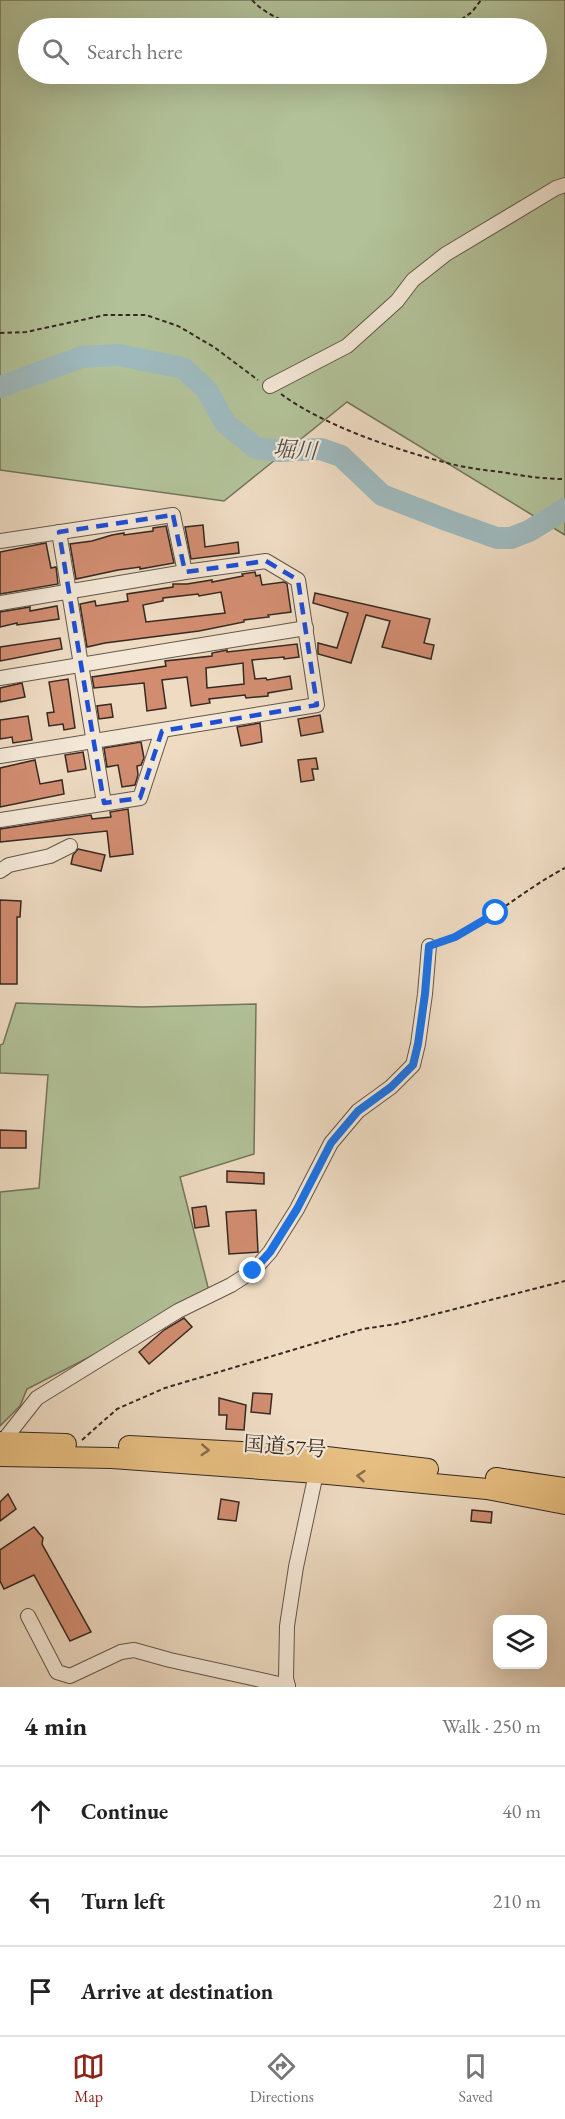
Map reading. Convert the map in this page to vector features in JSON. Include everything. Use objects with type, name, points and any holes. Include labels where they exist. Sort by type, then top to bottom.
[{"type":"highway","name":"国道57号","points":[[1,1446],[77,1444],[318,1465],[464,1474],[565,1488]]},
{"type":"highway","name":"国道57号","points":[[1,1446],[112,1458],[318,1465],[565,1503]]},
{"type":"street","points":[[270,386],[347,346],[397,301],[413,280],[446,254],[565,185]]},
{"type":"street","points":[[0,541],[173,515],[184,572]]},
{"type":"street","points":[[59,532],[104,802]]},
{"type":"street","points":[[0,603],[184,572],[266,561],[298,580],[317,705],[0,756]]},
{"type":"street","points":[[0,678],[306,628]]},
{"type":"street","points":[[0,820],[140,798],[162,731]]},
{"type":"street","points":[[0,871],[9,865],[50,856],[70,846]]},
{"type":"street","points":[[1,1446],[37,1398],[178,1311],[231,1285],[253,1271],[270,1252],[297,1209],[331,1143],[358,1111],[391,1087],[413,1065],[424,1004],[429,946]]},
{"type":"street","points":[[28,1616],[57,1672],[69,1676],[121,1652],[134,1650],[288,1687],[286,1678],[287,1626],[296,1567],[318,1465]]},
{"type":"path","points":[[252,0],[260,9],[278,18]]},
{"type":"path","points":[[463,18],[472,12],[481,0]]},
{"type":"path","points":[[429,946],[455,937],[565,868]]},
{"type":"path","points":[[77,1444],[117,1409],[165,1388],[363,1329],[396,1324],[565,1281]]},
{"type":"highlighted area","points":[[173,515],[185,572],[266,561],[298,580],[317,705],[162,731],[140,798],[104,803],[59,532]]},
{"type":"green space","points":[[0,0],[565,0],[565,535],[347,402],[224,501],[0,470]]},
{"type":"green space","points":[[16,1003],[142,1007],[256,1004],[254,1154],[180,1177],[210,1295],[27,1389],[20,1406],[0,1426],[0,1192],[39,1188],[48,1075],[0,1073],[0,1045],[3,1044]]},
{"type":"building","points":[[203,525],[205,547],[238,542],[239,553],[191,559],[185,527]]},
{"type":"building","points":[[166,526],[174,563],[118,570],[76,579],[70,544],[124,533],[124,535],[153,531],[153,528]]},
{"type":"building","points":[[46,543],[51,568],[56,567],[58,584],[0,594],[0,552]]},
{"type":"building","points":[[255,572],[256,576],[260,575],[262,585],[284,582],[287,584],[291,612],[199,631],[87,647],[80,604],[95,601],[96,606],[128,601],[127,594],[173,587],[173,584],[212,580],[212,582],[243,576],[242,574]],"holes":[[[221,592],[225,613],[146,622],[143,605],[163,601],[163,598]]]},
{"type":"building","points":[[315,593],[430,619],[424,643],[434,645],[431,659],[382,647],[390,621],[366,615],[351,663],[318,654],[318,643],[337,648],[348,613],[313,603]]},
{"type":"building","points":[[57,606],[59,619],[0,627],[0,612],[30,607],[30,611]]},
{"type":"building","points":[[60,638],[62,649],[0,661],[0,647]]},
{"type":"building","points":[[297,644],[299,657],[252,660],[255,679],[266,678],[267,680],[290,676],[292,689],[268,693],[268,696],[246,698],[245,695],[209,699],[210,703],[191,706],[187,677],[162,680],[166,708],[147,711],[144,683],[94,688],[92,677],[166,666],[165,661],[212,656],[212,653],[227,650],[227,652]],"holes":[[[243,663],[244,684],[207,688],[206,668]]]},
{"type":"building","points":[[68,679],[75,728],[64,730],[63,724],[49,726],[47,713],[54,712],[49,682]]},
{"type":"building","points":[[22,683],[25,697],[0,702],[0,688]]},
{"type":"building","points":[[111,704],[113,717],[99,719],[97,706]]},
{"type":"building","points":[[320,715],[323,732],[301,736],[298,719]]},
{"type":"building","points":[[28,716],[32,740],[13,743],[12,737],[0,739],[0,720]]},
{"type":"building","points":[[260,723],[262,742],[241,746],[237,727]]},
{"type":"building","points":[[141,742],[144,758],[141,765],[137,766],[138,775],[135,785],[122,787],[118,765],[107,767],[104,748]]},
{"type":"building","points":[[83,752],[86,769],[68,772],[65,755]]},
{"type":"building","points":[[316,758],[318,769],[312,769],[314,780],[301,782],[298,760]]},
{"type":"building","points":[[35,760],[40,784],[62,780],[64,794],[0,807],[0,768]]},
{"type":"building","points":[[128,809],[133,854],[110,857],[107,831],[0,842],[0,829],[91,815],[92,819],[111,817],[110,812]]},
{"type":"building","points":[[78,849],[105,855],[101,871],[71,864],[73,855]]},
{"type":"building","points":[[0,900],[21,901],[20,917],[17,917],[17,984],[0,984]]},
{"type":"building","points":[[0,1130],[26,1131],[26,1148],[0,1148]]},
{"type":"building","points":[[227,1171],[264,1173],[264,1184],[227,1182]]},
{"type":"building","points":[[206,1206],[209,1226],[195,1228],[192,1208]]},
{"type":"building","points":[[256,1210],[258,1252],[229,1254],[226,1212]]},
{"type":"building","points":[[184,1318],[192,1327],[149,1364],[139,1352],[164,1330]]},
{"type":"building","points":[[253,1393],[272,1394],[270,1414],[251,1412]]},
{"type":"building","points":[[219,1398],[246,1405],[244,1430],[226,1429],[227,1415],[219,1415]]},
{"type":"building","points":[[8,1494],[16,1509],[0,1521],[0,1502]]},
{"type":"building","points":[[221,1499],[239,1502],[236,1521],[218,1519]]},
{"type":"building","points":[[472,1510],[492,1512],[491,1523],[471,1521]]},
{"type":"building","points":[[34,1527],[43,1538],[42,1544],[91,1632],[70,1641],[34,1575],[4,1589],[0,1581],[0,1550]]},
{"type":"waterway","name":"堀川","points":[[0,387],[82,357],[119,355],[183,368],[206,389],[226,424],[256,448],[279,451],[321,449],[341,456],[382,495],[449,521],[497,538],[511,538],[529,531],[565,509]]},
{"type":"route","points":[[253,1271],[270,1252],[297,1209],[331,1143],[358,1111],[391,1087],[413,1065],[425,994],[429,946],[455,937],[496,913]]}]
